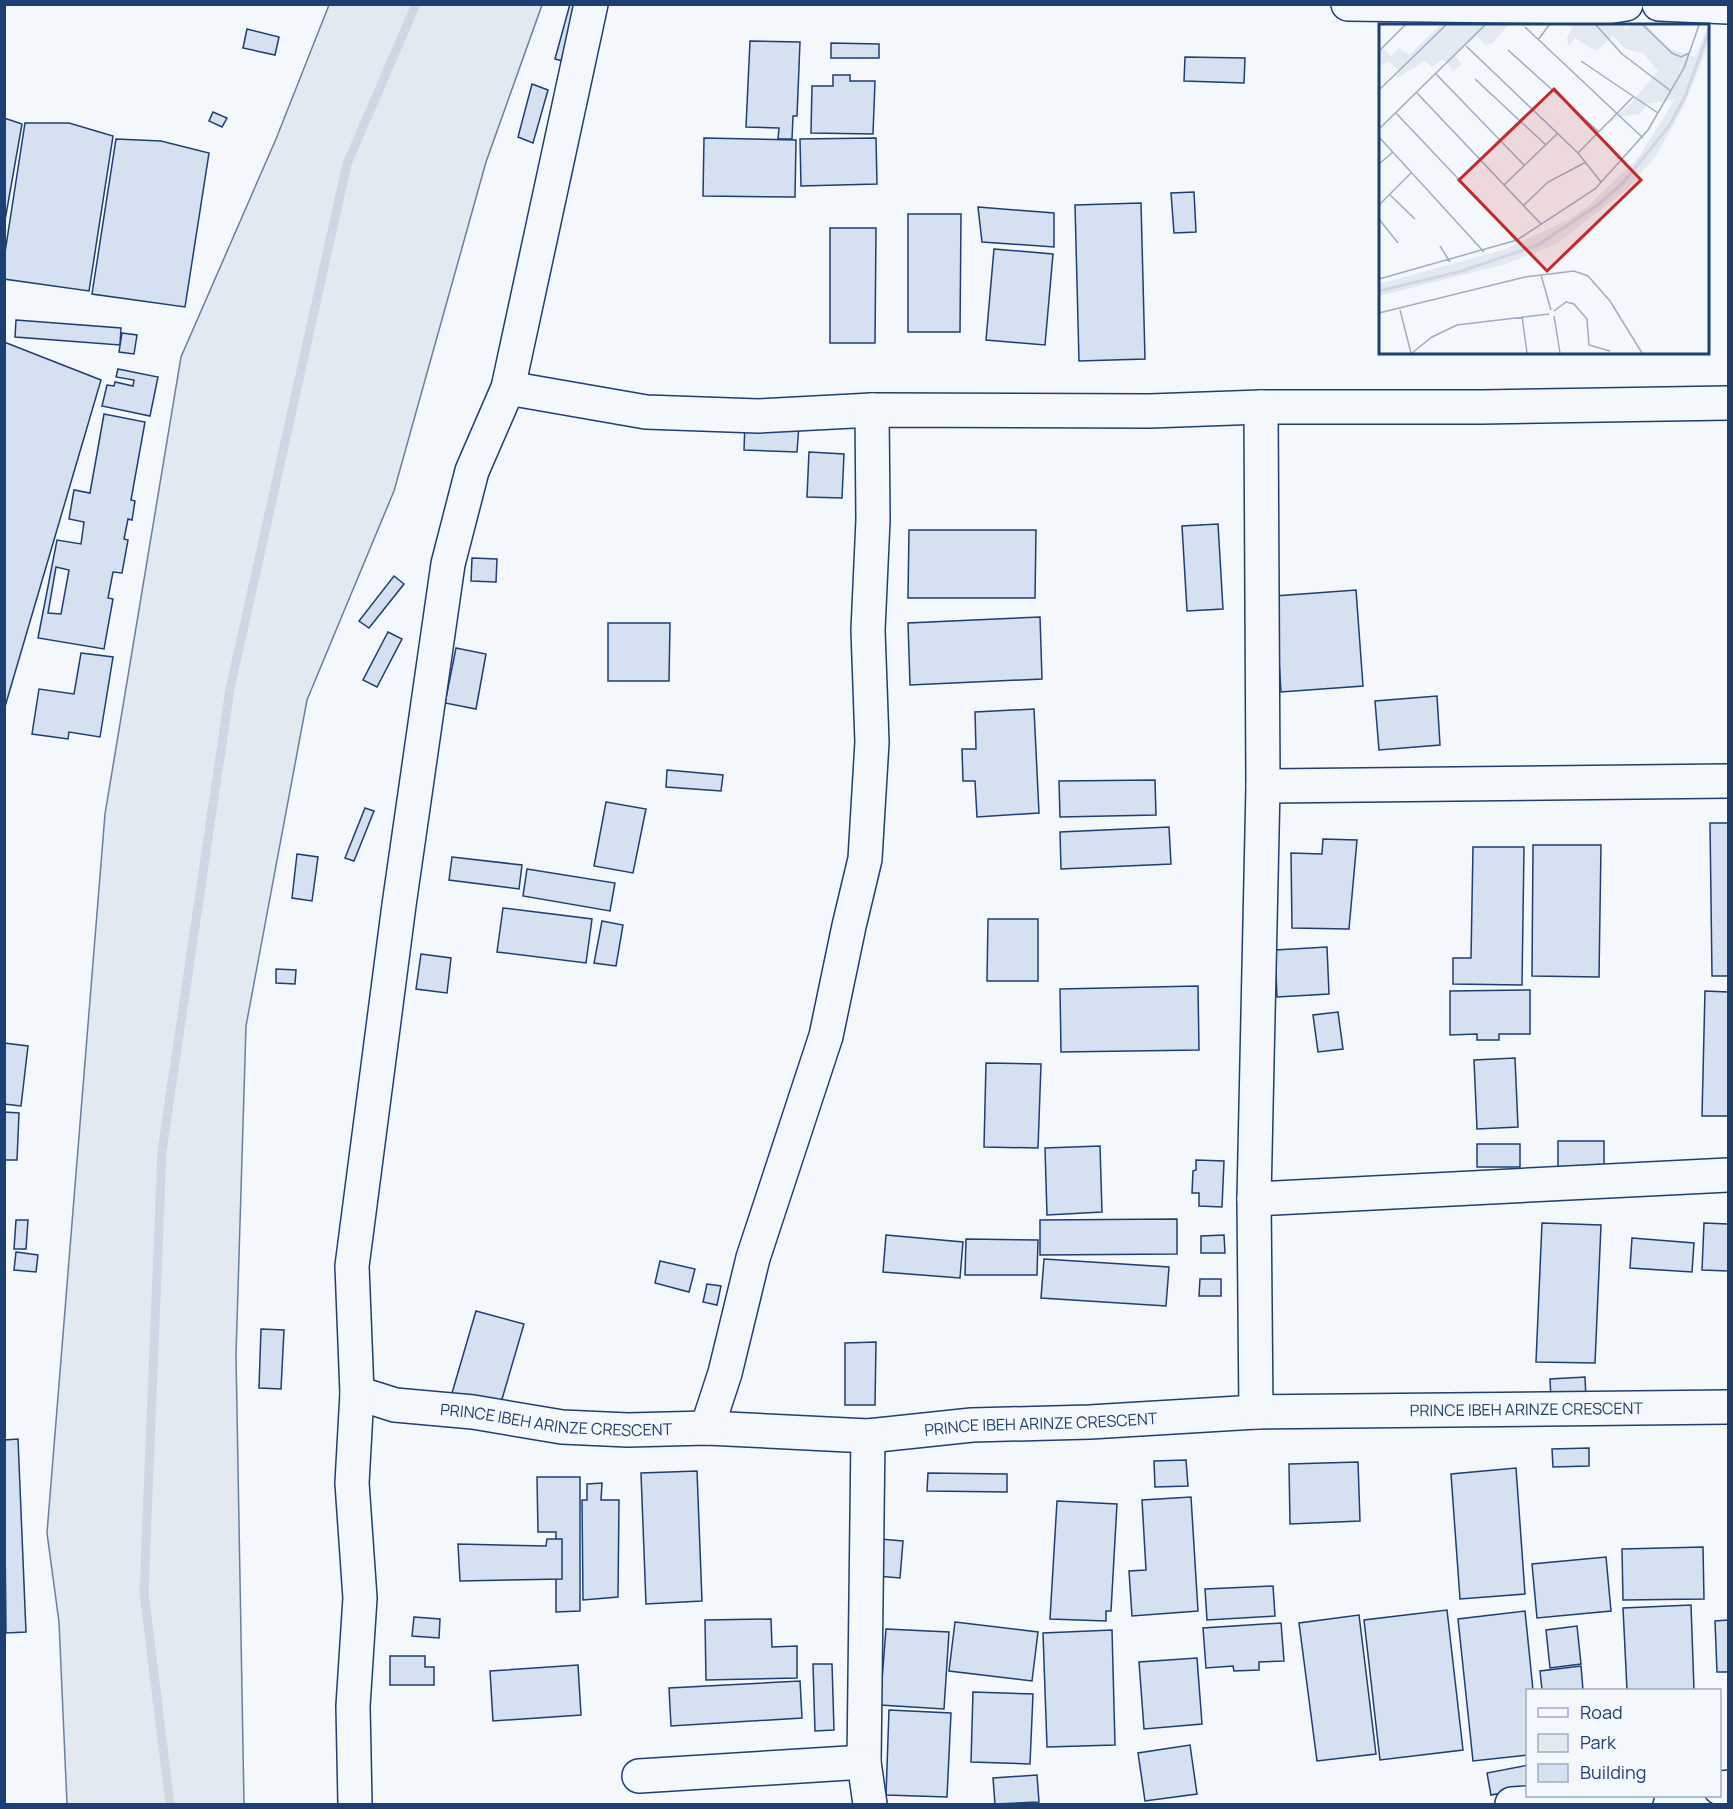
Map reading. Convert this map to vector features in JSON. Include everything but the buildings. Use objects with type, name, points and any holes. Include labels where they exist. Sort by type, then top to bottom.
[{"type":"street","points":[[355,1804],[353,1706],[360,1598],[352,1483],[357,1393],[352,1266],[398,916],[448,564],[472,471],[508,388],[591,4]]},
{"type":"street","points":[[1348,4],[1593,7],[1595,9],[1626,4]]},
{"type":"street","points":[[1659,4],[1728,7]]},
{"type":"street","points":[[508,388],[646,412],[759,416],[872,410],[1150,411],[1261,406],[1482,407],[1728,403]]},
{"type":"street","points":[[1256,1412],[1254,1199],[1263,786],[1261,406]]},
{"type":"street","points":[[707,1428],[725,1373],[753,1258],[826,1036],[865,859],[872,742],[868,630],[873,520],[872,410]]},
{"type":"street","points":[[1263,786],[1728,781]]},
{"type":"street","points":[[1254,1199],[1728,1175]]},
{"type":"street","name":"PRINCE IBEH ARINZE CRESCENT","points":[[357,1393],[395,1405],[473,1412],[562,1427],[628,1430],[707,1428],[868,1436],[972,1425],[1090,1422],[1256,1412],[1728,1407]]},
{"type":"street","points":[[868,1436],[864,1762],[870,1804]]},
{"type":"street","points":[[639,1776],[864,1762]]},
{"type":"street","points":[[1512,1804],[1621,1797]]},
{"type":"green space","points":[[329,5],[542,5],[486,162],[394,491],[307,700],[246,1026],[236,1355],[244,1804],[67,1804],[59,1622],[47,1533],[105,814],[181,357],[276,139]]},
{"type":"waterway","points":[[170,1804],[144,1593],[162,1151],[230,689],[347,164],[416,4]]}]
